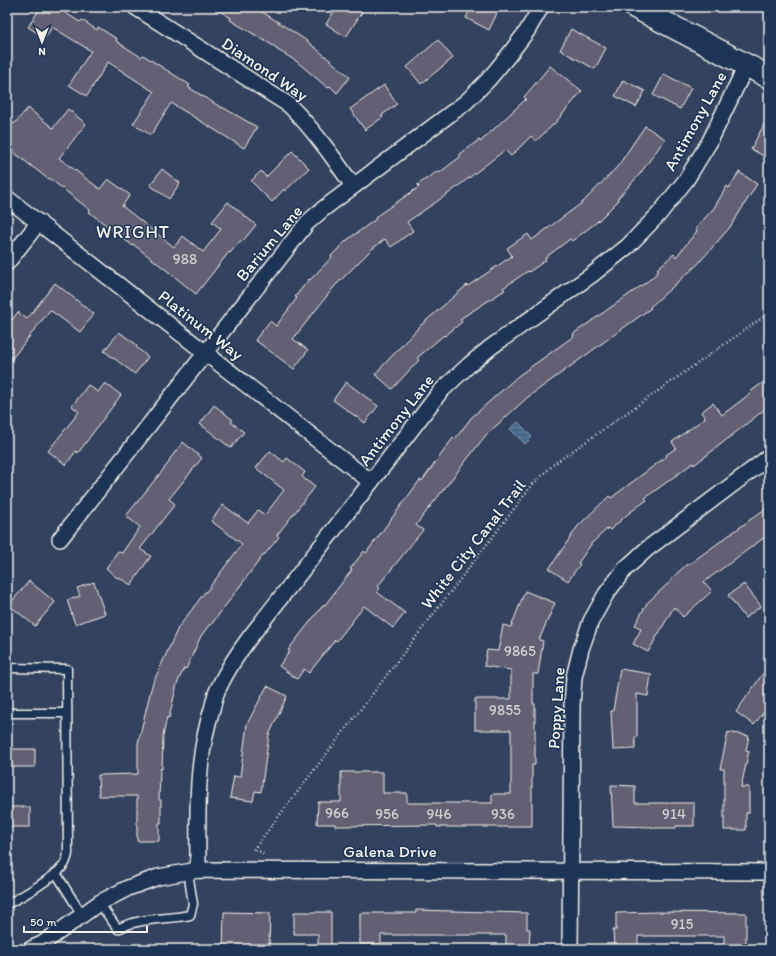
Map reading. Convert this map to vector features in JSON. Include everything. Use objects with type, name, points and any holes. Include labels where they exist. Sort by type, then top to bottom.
[{"type":"main road","points":[[635,7],[769,78]]},
{"type":"street","name":"Diamond Way","points":[[135,7],[289,105],[320,139],[353,186]]},
{"type":"street","name":"Barium Lane","points":[[60,539],[307,223],[353,186],[466,102],[488,80],[508,56],[527,31],[541,7]]},
{"type":"street","name":"Antimony Lane","points":[[193,871],[201,752],[218,690],[232,662],[250,636],[440,392],[469,365],[622,251],[659,214],[686,180],[710,141],[746,66]]},
{"type":"street","name":"Platinum Way","points":[[7,198],[371,482]]},
{"type":"street","points":[[7,263],[39,222]]},
{"type":"street","name":"Poppy Lane","points":[[570,949],[572,706],[574,676],[581,649],[591,622],[606,594],[625,569],[642,554],[769,457]]},
{"type":"street","name":"Galena Drive","points":[[31,949],[42,944],[99,903],[128,888],[158,877],[193,871],[769,872]]},
{"type":"lane","points":[[7,668],[67,669],[68,854],[64,866],[56,873],[7,904]]},
{"type":"lane","points":[[7,713],[67,713]]},
{"type":"lane","points":[[99,903],[118,929],[128,923],[149,919],[175,918],[190,915],[193,904],[193,871]]},
{"type":"lane","points":[[56,873],[82,915]]},
{"type":"path","name":"White City Canal Trail","points":[[254,850],[528,490],[541,476],[554,464],[769,313]]},
{"type":"water","points":[[518,422],[532,437],[525,444],[510,429]]},
{"type":"building","points":[[41,7],[56,7],[80,22],[82,20],[97,30],[98,27],[141,57],[143,55],[190,85],[188,87],[257,127],[244,148],[171,103],[151,135],[133,124],[154,92],[108,62],[87,96],[69,85],[91,51],[52,27],[45,38],[28,27]]},
{"type":"building","points":[[213,7],[255,7],[307,41],[350,77],[337,93],[330,86],[328,88],[296,61],[230,20],[231,18]]},
{"type":"building","points":[[337,7],[354,7],[362,12],[346,37],[326,24]]},
{"type":"building","points":[[471,7],[500,7],[489,30],[466,18]]},
{"type":"building","points":[[571,29],[606,48],[595,69],[560,50]]},
{"type":"building","points":[[438,40],[453,58],[421,84],[407,67]]},
{"type":"building","points":[[550,66],[582,91],[556,122],[536,141],[531,136],[511,156],[505,150],[452,191],[407,222],[413,231],[391,247],[385,239],[372,249],[334,287],[293,339],[308,350],[294,369],[255,340],[270,321],[276,326],[309,279],[310,280],[347,240],[376,219],[375,217],[419,187],[417,185],[438,171],[439,173],[460,157],[460,154],[479,140],[480,142],[526,99],[524,97]]},
{"type":"building","points":[[664,74],[691,88],[680,109],[653,95]]},
{"type":"building","points":[[623,80],[645,91],[636,107],[615,96]]},
{"type":"building","points":[[384,85],[397,104],[382,115],[383,117],[365,130],[350,109]]},
{"type":"building","points":[[28,108],[53,128],[68,109],[86,124],[59,158],[100,189],[108,179],[130,195],[122,206],[174,247],[183,236],[203,252],[221,229],[212,222],[228,202],[256,225],[242,242],[240,241],[230,253],[229,252],[196,294],[89,212],[90,210],[49,178],[48,179],[7,147],[7,118],[14,124]]},
{"type":"building","points":[[769,115],[769,159],[751,149]]},
{"type":"building","points":[[645,126],[665,139],[639,175],[617,199],[619,200],[597,222],[572,241],[570,239],[545,258],[546,260],[529,272],[528,271],[503,288],[505,290],[460,319],[462,322],[417,358],[419,360],[392,389],[375,374],[420,326],[467,285],[468,286],[512,256],[507,248],[528,234],[532,240],[583,202],[618,166]]},
{"type":"building","points":[[292,151],[309,168],[285,191],[284,189],[272,202],[251,181],[261,171],[266,177]]},
{"type":"building","points":[[162,169],[180,183],[169,199],[150,185]]},
{"type":"building","points":[[739,172],[757,184],[731,226],[697,265],[650,307],[651,308],[528,397],[486,435],[416,525],[423,530],[378,586],[380,588],[377,592],[405,613],[393,628],[364,606],[337,641],[335,640],[309,673],[304,669],[297,679],[279,666],[290,651],[288,650],[352,570],[350,569],[364,551],[366,553],[420,480],[422,481],[453,438],[455,439],[471,418],[518,376],[574,336],[573,334],[648,281],[659,271],[657,269],[674,254],[676,257],[697,231],[695,229],[714,208],[727,186],[729,188]]},
{"type":"building","points":[[55,283],[94,314],[80,332],[50,310],[7,365],[7,326],[18,312],[27,319]]},
{"type":"building","points":[[119,332],[137,345],[136,347],[148,357],[135,374],[104,351]]},
{"type":"building","points":[[769,378],[769,406],[694,465],[693,463],[645,498],[647,500],[629,513],[610,530],[608,528],[592,543],[568,581],[549,569],[578,526],[609,496],[611,498],[676,448],[672,442],[705,418],[701,412],[713,403],[722,415]]},
{"type":"building","points":[[346,382],[378,406],[365,423],[333,400]]},
{"type":"building","points":[[105,383],[121,395],[78,453],[76,451],[66,465],[48,451],[79,412],[72,406],[88,385],[98,392]]},
{"type":"building","points":[[214,405],[233,420],[231,422],[244,432],[231,448],[200,424]]},
{"type":"building","points":[[183,442],[202,458],[169,499],[175,504],[140,549],[151,556],[131,585],[118,577],[117,578],[106,568],[118,551],[122,553],[140,527],[126,516],[170,461],[169,460]]},
{"type":"building","points":[[270,451],[284,462],[287,458],[305,472],[302,477],[315,487],[277,535],[279,537],[264,554],[211,625],[210,624],[201,636],[186,669],[184,668],[177,684],[163,736],[162,769],[160,769],[159,800],[161,800],[161,823],[159,823],[159,841],[137,841],[137,796],[99,796],[98,775],[138,774],[138,743],[152,685],[178,628],[242,544],[211,521],[223,505],[248,523],[258,510],[265,515],[284,490],[256,468]]},
{"type":"building","points":[[769,506],[769,534],[704,582],[712,591],[683,617],[674,607],[648,652],[633,644],[641,629],[635,625],[647,603],[687,564],[688,565]]},
{"type":"building","points":[[29,581],[55,602],[35,626],[9,605]]},
{"type":"building","points":[[94,582],[105,614],[75,624],[67,600],[80,596],[77,588]]},
{"type":"building","points":[[744,584],[761,606],[745,618],[728,595]]},
{"type":"building","points":[[525,591],[555,603],[539,640],[543,641],[538,674],[533,674],[533,704],[535,704],[535,765],[532,765],[532,826],[437,827],[437,825],[335,826],[335,824],[317,824],[318,802],[341,802],[341,772],[383,772],[383,793],[407,793],[407,803],[492,803],[492,794],[511,794],[511,730],[475,730],[475,699],[511,699],[511,670],[484,666],[487,650],[498,651],[503,625],[511,627]]},
{"type":"building","points":[[769,665],[769,717],[763,713],[754,725],[736,712]]},
{"type":"building","points":[[620,669],[651,674],[648,696],[637,694],[637,737],[635,737],[635,749],[613,750],[611,711],[613,711]]},
{"type":"building","points":[[267,686],[287,696],[269,735],[261,792],[255,791],[253,801],[230,798],[234,776],[240,777],[247,724]]},
{"type":"building","points":[[728,732],[749,736],[746,750],[749,751],[741,787],[749,787],[749,813],[746,813],[746,830],[724,830],[724,769],[720,769]]},
{"type":"building","points":[[7,749],[35,749],[35,767],[7,767]]},
{"type":"building","points":[[611,785],[635,786],[635,803],[694,803],[694,826],[653,828],[613,826]]},
{"type":"building","points":[[7,807],[30,807],[30,827],[7,827]]},
{"type":"building","points":[[416,910],[527,913],[527,929],[530,929],[529,949],[506,949],[506,935],[381,935],[381,944],[360,944],[360,913],[416,913]]},
{"type":"building","points":[[224,912],[270,913],[269,949],[223,949]]},
{"type":"building","points":[[294,912],[331,912],[331,949],[318,949],[318,934],[294,934]]},
{"type":"building","points":[[616,913],[746,913],[746,949],[724,949],[724,936],[638,936],[638,949],[614,949],[613,930],[616,930]]},
{"type":"district","name":"WRIGHT","points":[[133,232]]}]
